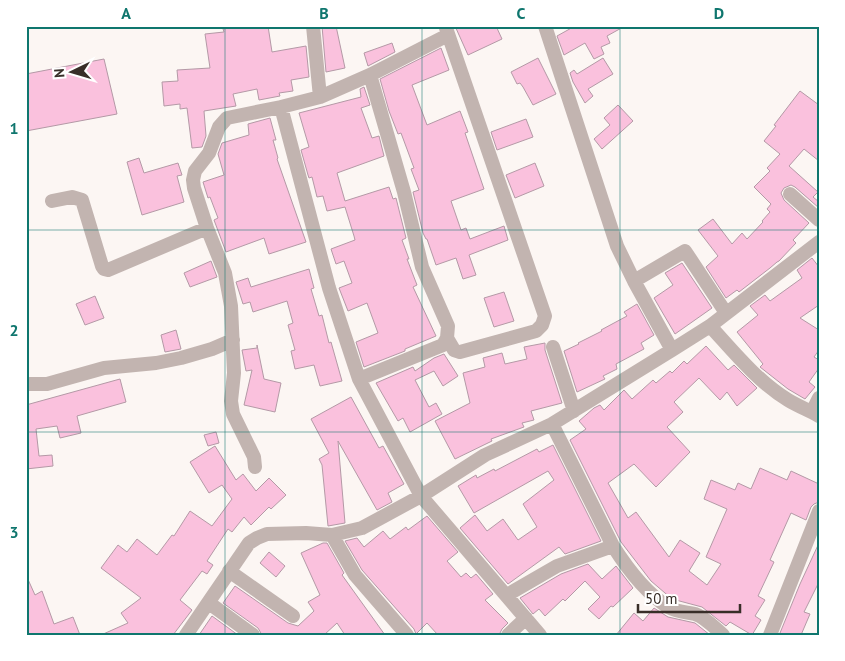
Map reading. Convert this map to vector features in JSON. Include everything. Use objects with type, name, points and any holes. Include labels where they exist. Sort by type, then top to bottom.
[{"type":"street","points":[[313,26],[320,97]]},
{"type":"street","points":[[545,26],[617,246],[672,350]]},
{"type":"street","points":[[255,467],[254,457],[233,414],[231,401],[234,372],[231,306],[225,273],[207,228],[193,180],[195,171],[209,152],[220,127],[227,118],[320,97],[370,75],[447,31],[545,316],[542,325],[536,331],[460,352],[454,350],[447,338]]},
{"type":"street","points":[[359,379],[443,345],[447,338],[448,326],[422,267],[404,192],[370,75]]},
{"type":"street","points":[[281,107],[329,288],[359,379],[421,496],[540,635]]},
{"type":"street","points":[[790,194],[819,220]]},
{"type":"street","points":[[52,201],[72,198],[82,200],[104,270],[108,270],[207,228]]},
{"type":"street","points":[[186,635],[210,603],[229,571],[249,543],[257,538],[267,534],[306,533],[332,535],[362,528],[421,496],[485,455],[552,424],[672,350],[710,326],[819,242]]},
{"type":"street","points":[[634,281],[685,251],[726,313]]},
{"type":"street","points":[[710,326],[744,364],[766,384],[787,399],[816,414],[819,398]]},
{"type":"street","points":[[26,384],[47,384],[104,368],[156,363],[181,358],[212,349],[233,340]]},
{"type":"street","points":[[552,347],[574,411]]},
{"type":"street","points":[[552,424],[613,546],[622,560],[642,584],[665,604],[682,612],[697,615],[723,635]]},
{"type":"street","points":[[770,635],[819,511]]},
{"type":"street","points":[[332,535],[355,575],[407,635]]},
{"type":"street","points":[[506,595],[557,566],[613,546]]},
{"type":"street","points":[[229,571],[292,616]]},
{"type":"street","points":[[210,603],[253,635]]},
{"type":"street","points":[[508,635],[526,618]]},
{"type":"building","points":[[242,26],[268,26],[272,52],[306,46],[309,77],[291,80],[293,91],[279,93],[280,96],[259,100],[257,89],[233,94],[236,106],[204,111],[206,136],[202,147],[192,148],[187,108],[180,109],[180,104],[164,106],[162,82],[178,81],[177,70],[210,68],[205,34],[224,32],[223,29]]},
{"type":"building","points":[[322,26],[336,26],[345,68],[326,72]]},
{"type":"building","points":[[455,26],[496,26],[502,39],[468,55]]},
{"type":"building","points":[[575,26],[625,26],[607,36],[610,43],[601,47],[604,54],[594,59],[585,43],[564,55],[557,36]]},
{"type":"building","points":[[392,43],[395,52],[368,66],[364,53]]},
{"type":"building","points":[[441,48],[449,70],[412,85],[427,125],[460,111],[468,132],[465,133],[484,189],[451,201],[461,230],[466,228],[470,239],[504,226],[508,240],[469,255],[476,275],[463,279],[456,258],[436,265],[423,233],[413,192],[419,190],[411,169],[414,168],[401,133],[398,134],[389,111],[380,79]]},
{"type":"building","points":[[538,58],[556,94],[533,105],[520,83],[517,84],[511,72]]},
{"type":"building","points":[[603,58],[613,74],[588,89],[593,96],[585,103],[570,73],[574,70],[577,74]]},
{"type":"building","points":[[104,59],[117,114],[26,131],[26,74]]},
{"type":"building","points":[[364,87],[370,105],[361,108],[372,138],[379,136],[384,156],[337,173],[345,201],[389,187],[393,199],[396,198],[406,238],[402,240],[417,285],[413,287],[436,336],[405,349],[405,351],[364,367],[356,342],[378,333],[367,303],[348,311],[339,288],[352,283],[344,261],[336,264],[331,249],[355,240],[354,236],[345,207],[327,211],[323,196],[317,197],[312,177],[309,178],[301,150],[309,147],[299,113],[361,97],[360,89]]},
{"type":"building","points":[[800,91],[819,105],[819,161],[804,149],[789,166],[818,192],[813,197],[819,202],[819,208],[795,187],[791,185],[784,188],[781,193],[784,200],[809,223],[793,240],[796,243],[779,261],[739,292],[737,290],[726,298],[706,267],[718,256],[698,230],[713,219],[732,244],[742,233],[747,239],[763,222],[770,212],[767,209],[771,204],[754,187],[770,171],[767,168],[780,154],[764,141]]},
{"type":"building","points":[[618,105],[633,121],[602,149],[594,139],[610,125],[604,118]]},
{"type":"building","points":[[270,118],[276,140],[273,140],[277,159],[306,242],[269,254],[264,238],[226,252],[214,220],[218,218],[210,197],[208,198],[203,182],[224,175],[218,154],[222,143],[249,135],[248,124]]},
{"type":"building","points":[[526,119],[533,137],[497,150],[491,132]]},
{"type":"building","points":[[139,158],[144,173],[178,163],[182,175],[177,176],[184,202],[142,215],[127,162]]},
{"type":"building","points":[[535,163],[544,186],[515,198],[506,175]]},
{"type":"building","points":[[812,258],[819,267],[819,305],[800,318],[819,330],[819,350],[814,357],[819,360],[819,368],[809,382],[815,387],[805,399],[788,389],[760,367],[763,364],[737,332],[758,315],[750,306],[765,295],[770,301],[802,278],[797,270]]},
{"type":"building","points":[[211,261],[217,277],[190,287],[184,273]]},
{"type":"building","points":[[682,263],[712,308],[675,334],[654,298],[673,285],[665,273]]},
{"type":"building","points":[[309,269],[314,288],[311,289],[319,316],[322,315],[342,381],[320,386],[314,365],[295,369],[291,351],[295,350],[288,325],[293,323],[287,301],[253,312],[250,302],[243,304],[236,282],[248,278],[251,287]]},
{"type":"building","points":[[504,292],[514,321],[494,327],[484,298]]},
{"type":"building","points":[[95,296],[104,318],[85,325],[76,304]]},
{"type":"building","points":[[637,304],[654,335],[641,343],[644,349],[616,364],[617,369],[603,376],[605,379],[577,392],[564,351],[627,316],[624,312]]},
{"type":"building","points":[[176,330],[181,349],[165,352],[161,335]]},
{"type":"building","points":[[545,343],[545,350],[562,403],[531,411],[534,420],[522,423],[524,427],[491,439],[492,441],[455,459],[435,421],[470,403],[463,373],[485,367],[483,358],[502,353],[505,364],[527,359],[524,347]]},
{"type":"building","points":[[257,345],[264,379],[281,383],[275,412],[244,405],[252,370],[246,371],[242,350],[257,348]]},
{"type":"building","points":[[706,346],[728,370],[734,365],[757,388],[737,406],[727,392],[720,400],[699,378],[674,402],[683,412],[667,427],[690,452],[656,487],[634,464],[608,483],[628,518],[636,512],[669,557],[680,540],[700,553],[689,571],[707,585],[721,564],[706,557],[727,509],[704,499],[711,480],[735,490],[738,483],[751,489],[760,468],[787,480],[791,471],[819,484],[819,502],[811,507],[806,520],[791,513],[770,560],[774,562],[758,596],[765,600],[755,616],[761,620],[752,635],[730,622],[726,626],[702,607],[672,599],[651,581],[621,542],[570,440],[586,429],[579,421],[594,408],[600,405],[604,410],[624,390],[632,399],[653,380],[656,383],[670,371],[672,373],[684,361],[687,364]]},
{"type":"building","points":[[444,354],[458,376],[443,386],[434,371],[415,380],[429,407],[436,403],[442,414],[410,432],[403,418],[398,421],[376,383],[413,367],[415,371],[434,358]]},
{"type":"building","points":[[120,379],[126,402],[77,416],[81,433],[60,438],[57,426],[36,429],[39,456],[52,455],[53,466],[26,469],[26,405]]},
{"type":"building","points":[[351,397],[379,448],[383,446],[404,484],[388,493],[392,502],[377,510],[338,441],[345,523],[328,526],[322,465],[319,459],[329,453],[311,419]]},
{"type":"building","points":[[216,432],[219,443],[208,446],[204,435]]},
{"type":"building","points":[[553,445],[601,541],[565,554],[559,547],[508,584],[460,528],[475,515],[487,531],[503,519],[518,540],[537,527],[523,504],[554,480],[548,471],[474,513],[458,486],[476,475],[477,478],[494,469],[495,471],[537,449],[539,452]]},
{"type":"building","points":[[215,446],[236,480],[243,474],[256,491],[269,478],[286,495],[271,509],[269,507],[251,525],[244,517],[232,532],[228,529],[207,561],[213,565],[207,574],[202,571],[180,600],[192,610],[173,635],[101,635],[128,623],[121,613],[141,598],[101,568],[118,545],[127,552],[137,539],[157,555],[172,535],[174,536],[190,511],[212,526],[232,499],[222,485],[209,493],[190,462]]},
{"type":"building","points":[[427,516],[458,552],[447,561],[461,577],[466,573],[471,578],[476,574],[493,594],[485,600],[508,623],[499,635],[438,635],[427,623],[416,634],[414,629],[362,570],[345,541],[357,538],[364,547],[383,531],[390,539],[406,527],[408,530]]},
{"type":"building","points":[[327,543],[344,573],[342,575],[385,635],[345,635],[337,623],[324,635],[262,635],[258,628],[223,603],[235,586],[288,623],[298,626],[314,611],[308,602],[320,595],[301,553]]},
{"type":"building","points":[[819,543],[819,582],[804,612],[810,614],[801,635],[785,635],[780,633],[800,584]]},
{"type":"building","points":[[269,552],[285,566],[276,577],[260,563]]},
{"type":"building","points":[[588,564],[602,579],[616,566],[633,588],[613,607],[611,606],[599,619],[588,609],[600,597],[585,581],[565,601],[563,599],[545,616],[539,609],[533,614],[520,598],[561,574]]},
{"type":"building","points":[[26,575],[35,595],[42,591],[54,624],[73,617],[80,635],[26,635]]},
{"type":"building","points":[[654,608],[668,617],[695,623],[710,635],[616,635],[634,613],[643,621]]},
{"type":"building","points":[[212,616],[238,635],[199,635]]}]
